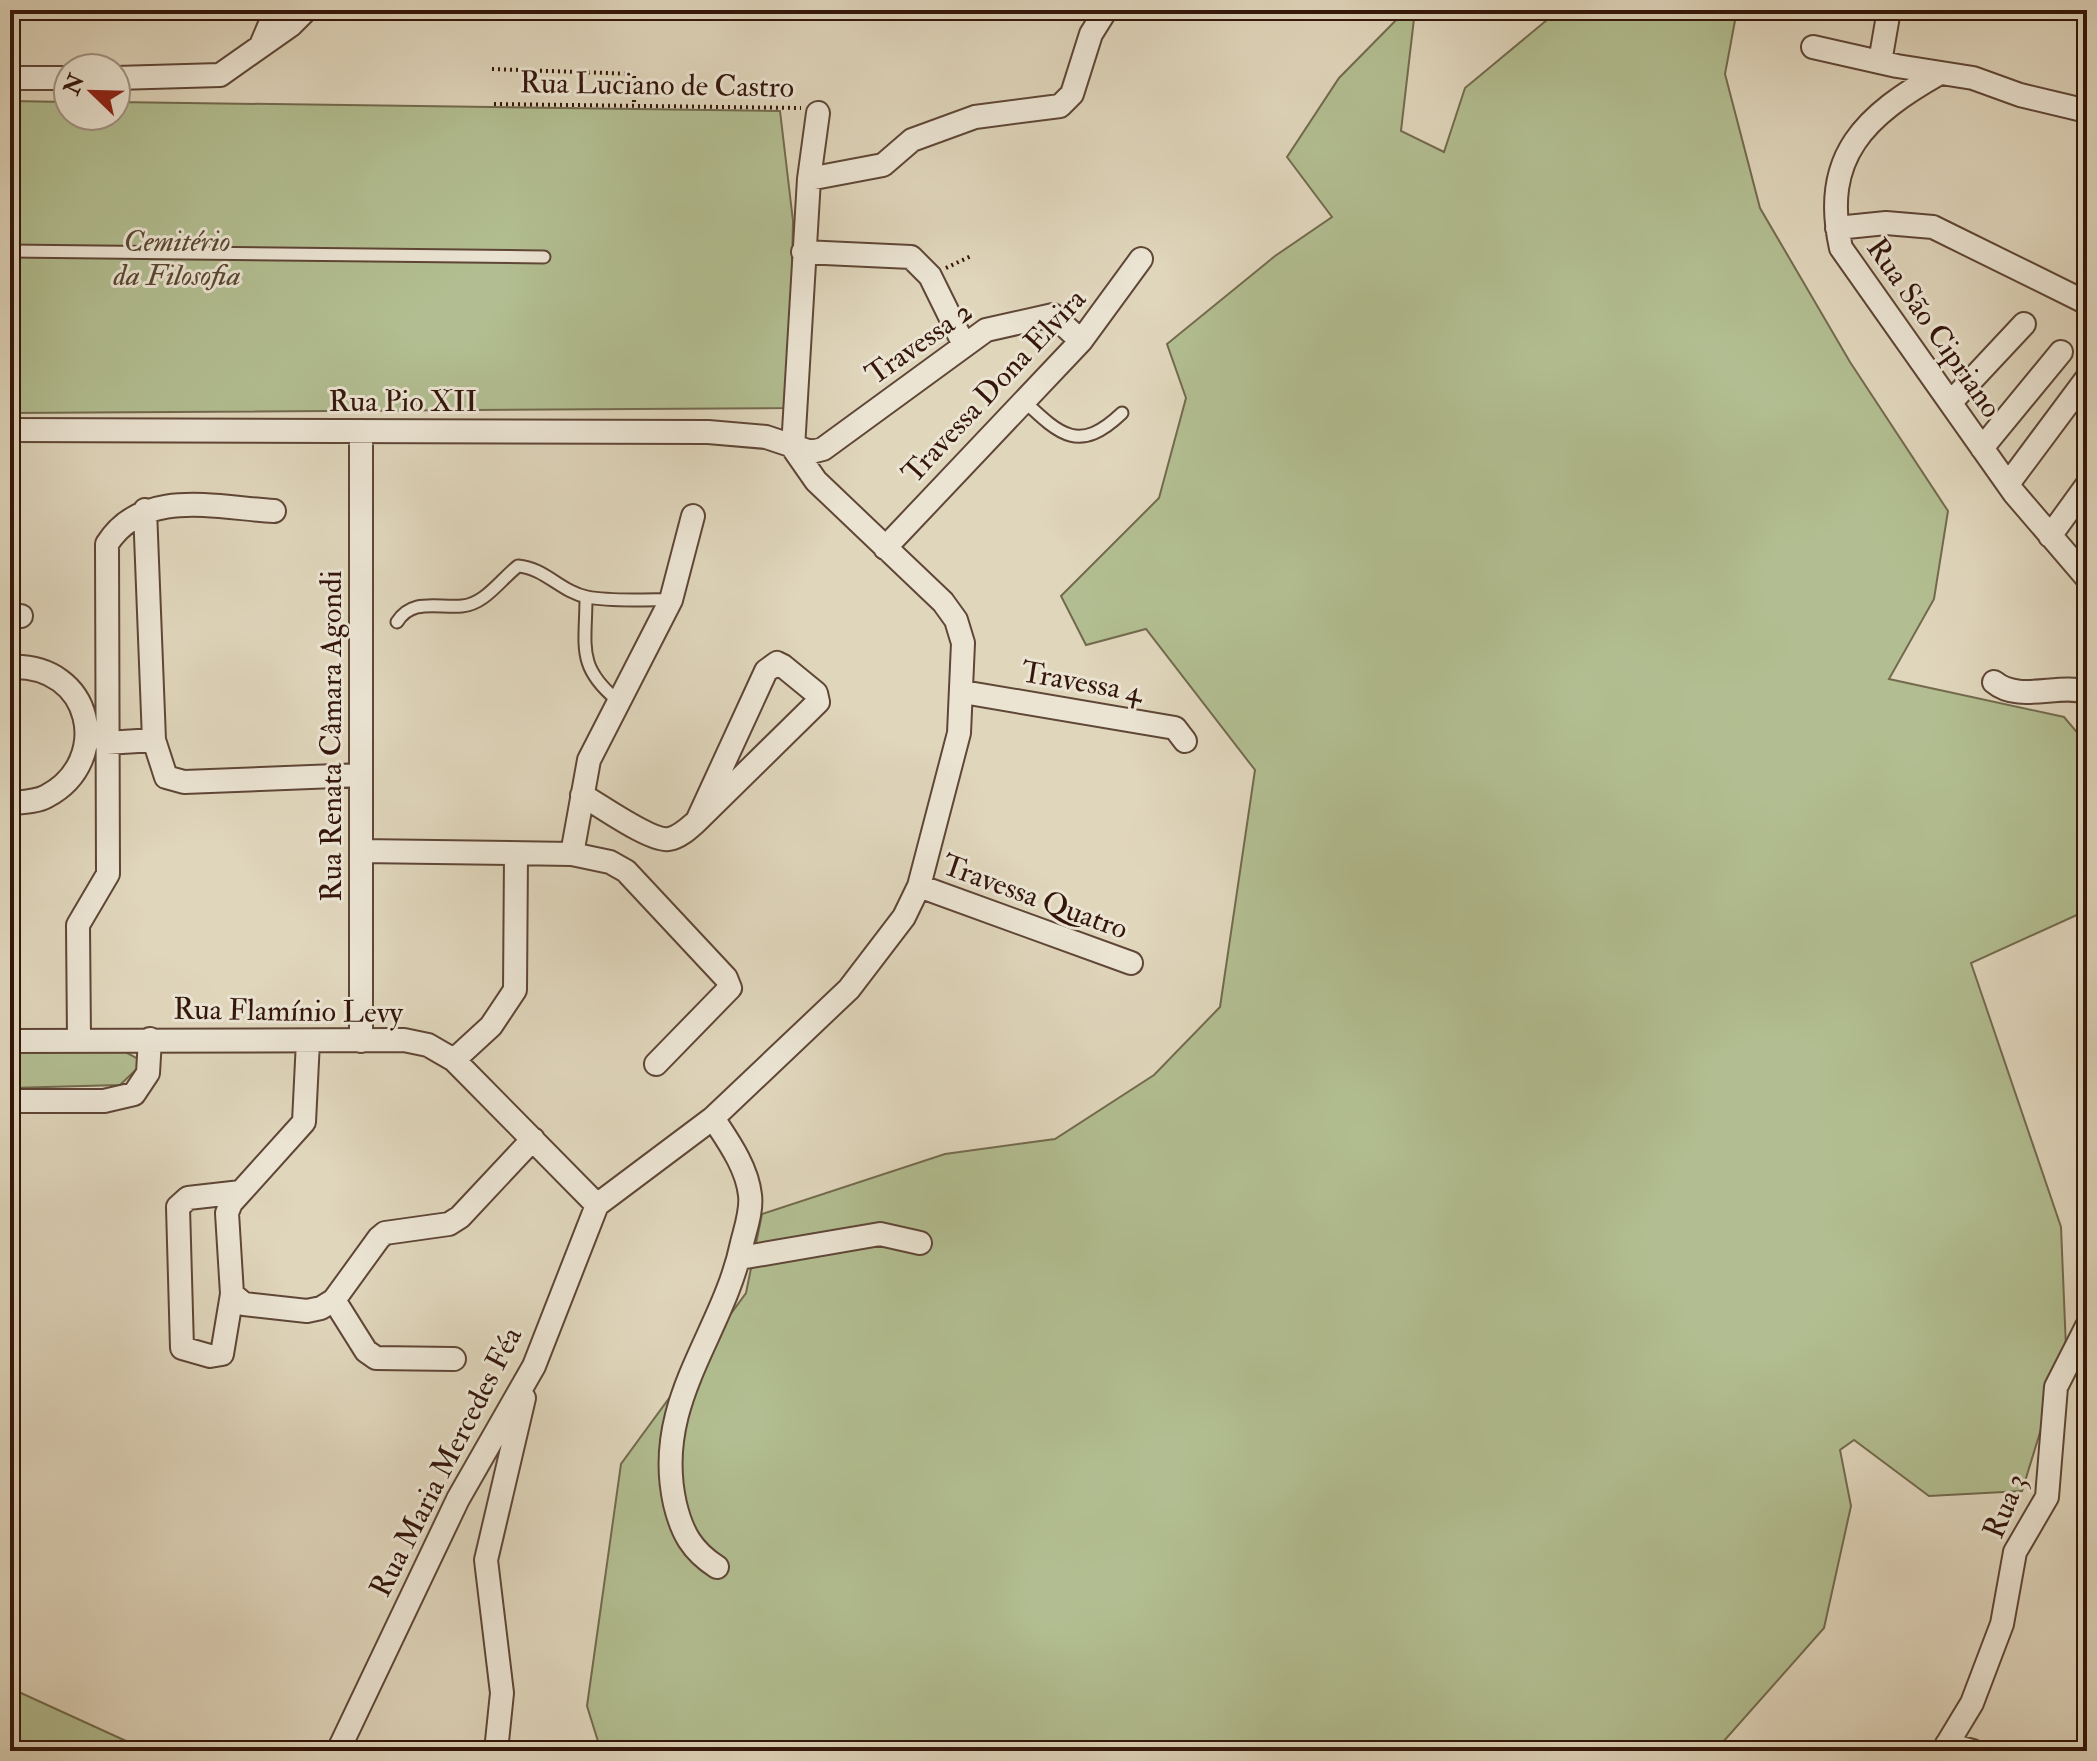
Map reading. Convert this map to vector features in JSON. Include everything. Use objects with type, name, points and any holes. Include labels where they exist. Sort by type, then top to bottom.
[{"type":"street","points":[[261,45],[276,10]]},
{"type":"street","points":[[132,78],[220,75],[306,10]]},
{"type":"street","points":[[809,179],[883,165],[912,140],[975,117],[1060,106],[1072,94],[1091,34],[1106,10]]},
{"type":"street","points":[[1880,62],[1889,10]]},
{"type":"street","points":[[1813,47],[1973,78],[2020,95],[2087,111]]},
{"type":"street","name":"Rua São Cipriano","points":[[1940,73],[1887,106],[1855,137],[1840,177],[1834,209],[1837,228],[1846,256],[1982,448],[2087,578]]},
{"type":"street","points":[[10,78],[52,78]]},
{"type":"street","points":[[597,1205],[713,1118],[849,989],[904,917],[919,886],[959,733],[963,643],[956,620],[943,602],[816,481],[793,448],[803,252],[818,113]]},
{"type":"street","points":[[1837,228],[1886,223],[1933,227],[2087,303]]},
{"type":"street","points":[[803,252],[902,255],[917,261],[930,276],[964,345]]},
{"type":"street","name":"Travessa Dona Elvira","points":[[885,548],[1081,341],[1141,259]]},
{"type":"street","name":"Travessa 2","points":[[793,448],[811,452],[834,443],[964,345],[996,325],[1048,314],[1060,319],[1081,341]]},
{"type":"street","points":[[1951,402],[2024,324]]},
{"type":"street","points":[[1982,448],[2061,352]]},
{"type":"street","points":[[2008,484],[2087,378]]},
{"type":"street","name":"Rua Pio XII","points":[[10,430],[708,432],[766,437],[793,448]]},
{"type":"street","name":"Rua Renata Câmara Agondi","points":[[361,431],[361,1041]]},
{"type":"street","points":[[2050,536],[2087,485]]},
{"type":"street","points":[[79,1039],[78,925],[108,874],[107,544],[117,527],[145,510],[163,504],[274,511]]},
{"type":"street","points":[[145,510],[154,740],[166,777],[184,782],[361,775]]},
{"type":"street","points":[[572,854],[589,760],[617,700],[671,600],[693,516]]},
{"type":"street","points":[[582,795],[652,836],[668,840],[697,821],[818,702],[816,693],[783,666],[777,663],[766,671],[697,821]]},
{"type":"street","points":[[10,667],[33,666],[50,673],[74,694],[85,713],[87,728],[85,745],[62,784],[45,798],[10,803]]},
{"type":"street","points":[[1994,682],[2001,688],[2020,692],[2087,692]]},
{"type":"street","name":"Travessa 4","points":[[963,692],[1175,728],[1185,741]]},
{"type":"street","points":[[106,743],[154,740]]},
{"type":"street","points":[[361,851],[572,854],[610,862],[626,871],[726,978],[730,988],[656,1064]]},
{"type":"street","points":[[454,1060],[491,1026],[515,990],[516,854]]},
{"type":"street","name":"Travessa Quatro","points":[[919,886],[1131,963]]},
{"type":"street","points":[[10,1101],[104,1101],[134,1094],[148,1073],[150,1039]]},
{"type":"street","name":"Rua Flamínio Levy","points":[[10,1041],[404,1040],[428,1045],[454,1060],[597,1205]]},
{"type":"street","points":[[241,1192],[188,1198],[178,1207],[182,1348],[210,1356],[222,1354],[232,1294],[227,1213],[241,1192],[304,1122],[308,1041]]},
{"type":"street","points":[[713,1118],[733,1148],[750,1195],[740,1258],[682,1389],[670,1454],[673,1494],[683,1533],[702,1558],[717,1567]]},
{"type":"street","points":[[232,1294],[244,1304],[307,1311],[334,1300],[385,1233],[449,1224],[460,1217],[533,1139]]},
{"type":"street","name":"Rua Maria Mercedes Féa","points":[[338,1751],[458,1499],[534,1366],[597,1205]]},
{"type":"street","points":[[740,1258],[880,1234],[920,1243]]},
{"type":"street","points":[[334,1300],[366,1351],[376,1358],[454,1359]]},
{"type":"street","name":"Rua 3","points":[[1945,1748],[1972,1703],[2002,1624],[2015,1552],[2047,1497],[2056,1387],[2087,1326]]},
{"type":"street","points":[[496,1751],[502,1693],[486,1560],[534,1366]]},
{"type":"street","points":[[1945,1748],[1973,1751]]},
{"type":"lane","points":[[10,251],[544,257]]},
{"type":"lane","points":[[1023,400],[1058,432],[1073,436],[1095,434],[1122,413]]},
{"type":"lane","points":[[397,622],[405,610],[416,606],[463,606],[481,601],[518,566],[533,567],[563,587],[586,597],[671,600]]},
{"type":"lane","points":[[586,597],[588,670],[596,683],[617,700]]},
{"type":"path","points":[[492,69],[634,74],[634,104]]},
{"type":"path","name":"Rua Luciano de Castro","points":[[494,104],[800,107],[818,113]]},
{"type":"green space","points":[[1406,10],[1415,10],[1401,131],[1444,152],[1465,88],[1559,10],[1737,10],[1725,74],[1760,208],[1850,362],[1948,511],[1934,599],[1889,679],[2064,717],[2087,744],[2087,842],[2079,914],[1971,963],[2061,1227],[2066,1348],[2022,1491],[1929,1496],[1854,1440],[1840,1450],[1851,1506],[1824,1628],[1715,1751],[601,1751],[587,1706],[621,1464],[746,1293],[762,1214],[945,1154],[1055,1139],[1154,1075],[1220,1007],[1255,770],[1146,629],[1086,645],[1061,596],[1159,498],[1186,398],[1167,344],[1275,256],[1332,217],[1287,157],[1339,78]]},
{"type":"green space","name":"Cemitério da Filosofia","points":[[10,101],[52,102],[52,132],[132,132],[132,102],[780,111],[793,221],[789,408],[10,413]]},
{"type":"green space","points":[[10,1047],[116,1047],[144,1062],[120,1085],[10,1088]]},
{"type":"green space","points":[[10,1688],[148,1751],[10,1751]]}]
